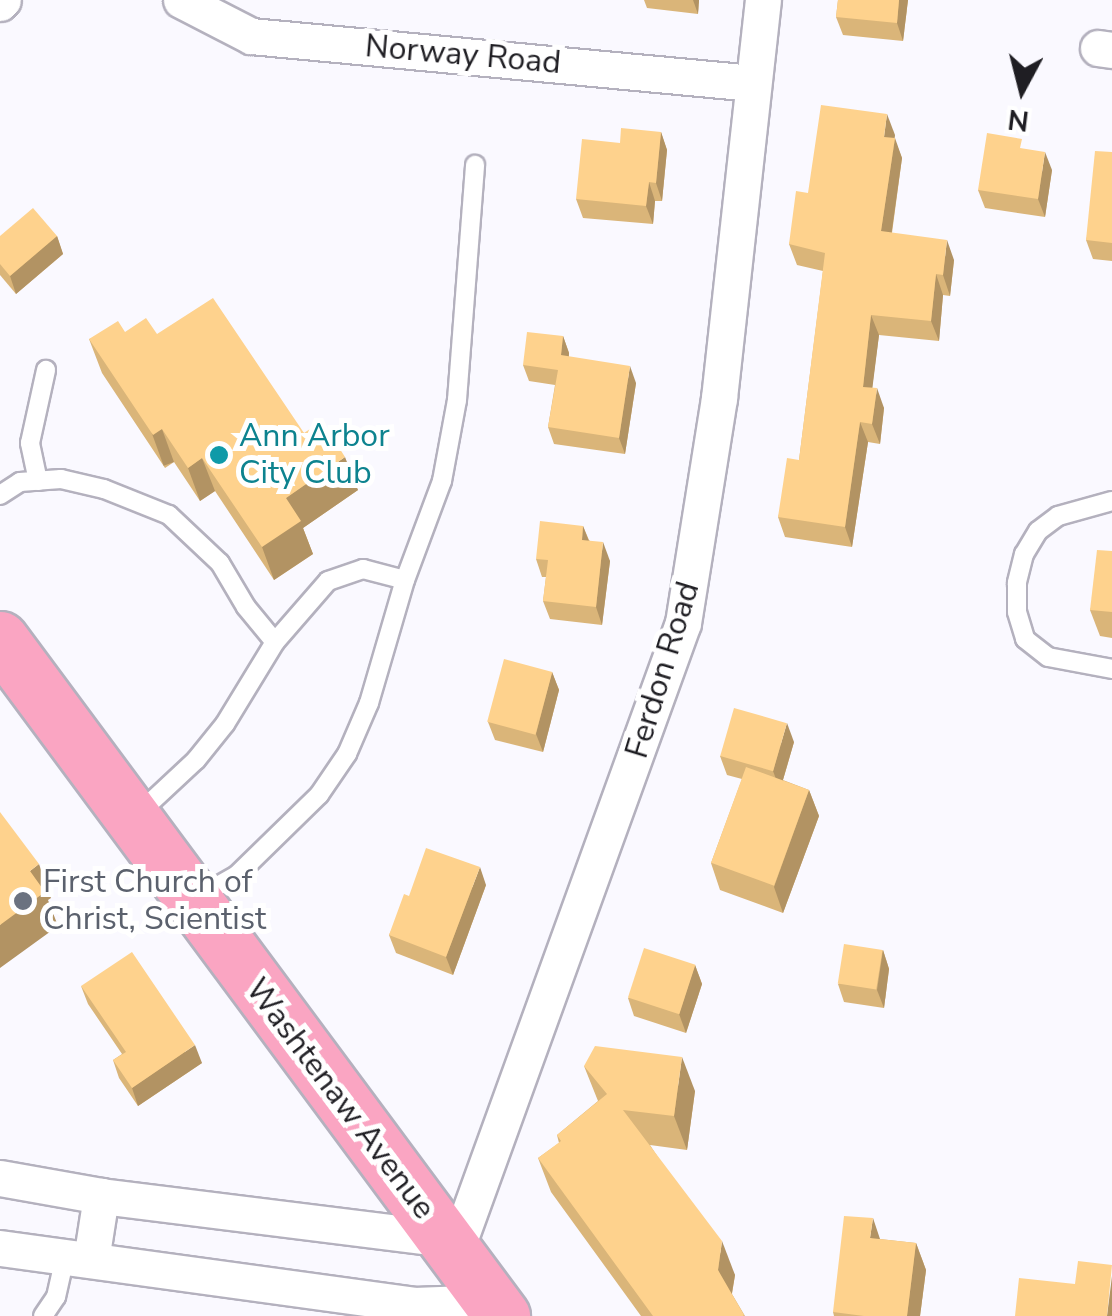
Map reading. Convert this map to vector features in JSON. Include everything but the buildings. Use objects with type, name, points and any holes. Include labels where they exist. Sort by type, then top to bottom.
[{"type":"main road","name":"Washtenaw Avenue","points":[[0,640],[497,1309]]},
{"type":"street","name":"Norway Road","points":[[181,0],[251,36],[753,83]]},
{"type":"street","name":"Ferdon Road","points":[[450,1245],[683,624],[719,398],[762,0]]},
{"type":"street","points":[[0,1178],[450,1245]]},
{"type":"street","points":[[78,1258],[101,1196]]},
{"type":"street","points":[[0,1248],[414,1305],[497,1309]]},
{"type":"lane","points":[[191,902],[237,875],[320,795],[347,754],[369,703],[405,580],[442,481],[457,400],[475,165]]},
{"type":"lane","points":[[38,480],[30,443],[46,370]]},
{"type":"lane","points":[[0,495],[20,482],[61,478],[104,490],[168,516],[220,563],[246,606],[275,642]]},
{"type":"lane","points":[[1112,501],[1058,516],[1038,532],[1024,554],[1017,583],[1017,612],[1026,640],[1048,657],[1112,669]]},
{"type":"lane","points":[[132,820],[196,760],[225,724],[275,642],[328,581],[363,569],[405,580]]},
{"type":"lane","points":[[43,1316],[78,1258]]},
{"type":"place","name":"Ann Arbor City Club","points":[[219,455]]},
{"type":"place","name":"First Church of Christ, Scientist","points":[[23,901]]}]
